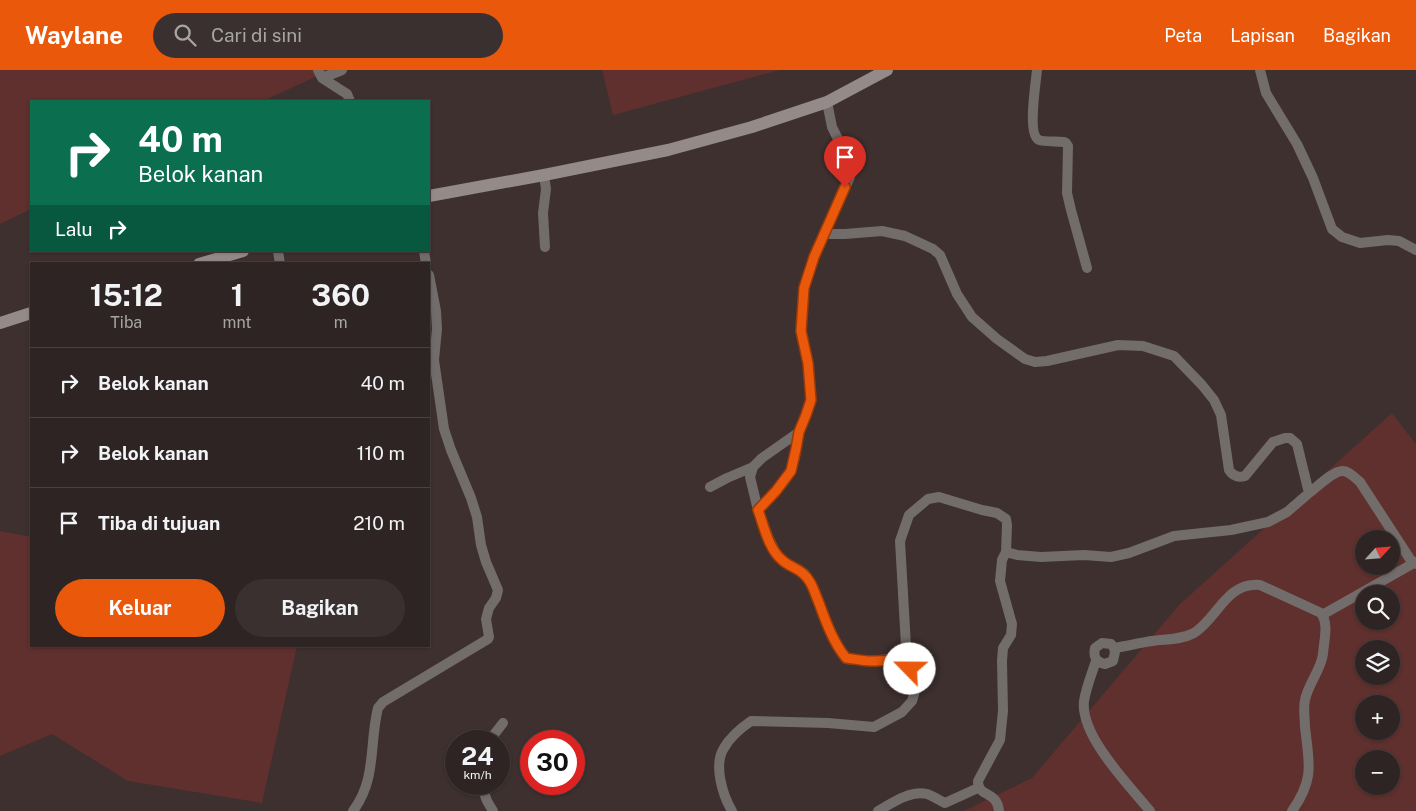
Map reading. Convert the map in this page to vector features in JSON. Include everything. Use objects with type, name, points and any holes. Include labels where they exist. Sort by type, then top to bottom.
[{"type":"street","points":[[320,74],[342,70]]},
{"type":"street","points":[[430,196],[668,150],[752,128],[827,102],[886,70]]},
{"type":"street","points":[[1037,70],[1033,110],[1034,134],[1040,141],[1064,142],[1068,146],[1068,194],[1087,268]]},
{"type":"street","points":[[1260,70],[1266,92],[1297,144],[1313,178],[1332,229],[1342,237],[1360,243],[1388,240],[1399,241],[1416,250]]},
{"type":"street","points":[[320,74],[347,94],[350,100]]},
{"type":"street","points":[[758,510],[791,471],[799,432],[811,400],[808,363],[801,331],[804,288],[814,257],[850,177],[852,165],[832,127],[827,102]]},
{"type":"street","points":[[544,175],[546,188],[543,213],[545,247]]},
{"type":"street","points":[[825,234],[882,231],[905,236],[933,250],[940,255],[957,294],[972,317],[997,339],[1025,359],[1035,362],[1047,361],[1118,345],[1143,346],[1174,356],[1214,400],[1221,415],[1229,470],[1232,474],[1240,478],[1245,476],[1273,442],[1290,438],[1297,444],[1309,493]]},
{"type":"street","points":[[217,261],[240,252]]},
{"type":"street","points":[[352,811],[364,794],[369,776],[378,708],[383,702],[489,637],[486,619],[498,590],[480,545],[478,517],[451,450],[433,387],[437,330],[436,311],[430,280]]},
{"type":"street","points":[[0,323],[30,313]]},
{"type":"street","points":[[710,487],[753,467],[762,458],[799,432]]},
{"type":"street","points":[[732,811],[726,800],[720,777],[722,750],[751,721],[828,723],[874,727],[902,712],[912,701],[914,691],[913,675],[904,664],[890,659],[870,661],[846,658],[841,652],[811,584],[804,573],[783,561],[777,555],[768,539],[758,510],[750,477],[753,467]]},
{"type":"street","points":[[1006,552],[1041,557],[1084,555],[1111,557],[1129,553],[1174,536],[1232,530],[1268,522],[1287,512],[1335,473],[1343,470],[1360,482],[1410,559],[1415,563],[1322,615]]},
{"type":"street","points":[[904,664],[906,646],[900,541],[909,515],[928,499],[939,497],[998,513],[1006,519],[1007,525],[1006,552],[1002,560],[1000,581],[1012,624],[1011,635],[1004,648],[1002,661],[1003,711],[1000,740],[978,782],[978,788]]},
{"type":"street","points":[[1150,811],[1099,748],[1087,724],[1084,702],[1096,661],[1095,648],[1098,644],[1107,643],[1114,648],[1181,638],[1193,633],[1205,624],[1227,597],[1244,586],[1251,584],[1260,585],[1318,610],[1325,620],[1322,660],[1305,699],[1304,709],[1310,768],[1301,797],[1292,811]]},
{"type":"street","points":[[1096,661],[1104,664],[1113,661],[1114,648]]},
{"type":"street","points":[[498,730],[503,723]]},
{"type":"street","points":[[878,811],[906,796],[914,794],[926,794],[945,802],[978,788]]},
{"type":"street","points":[[978,788],[997,800],[999,811]]},
{"type":"street","points":[[485,795],[493,811]]},
{"type":"shaded area","points":[[0,70],[330,70],[265,100],[30,100],[30,209],[0,224]]},
{"type":"shaded area","points":[[602,70],[780,70],[613,115]]},
{"type":"shaded area","points":[[1392,413],[1416,444],[1416,811],[964,811],[1032,778],[1179,605]]},
{"type":"shaded area","points":[[0,531],[30,537],[30,647],[297,647],[262,803],[128,781],[52,734],[0,756]]},
{"type":"route","points":[[845,187],[814,257],[804,288],[801,331],[808,363],[811,400],[799,432],[791,471],[758,510],[768,539],[777,555],[783,561],[804,573],[811,584],[828,625],[841,652],[846,658],[870,661],[890,659],[904,664],[910,669]]}]
